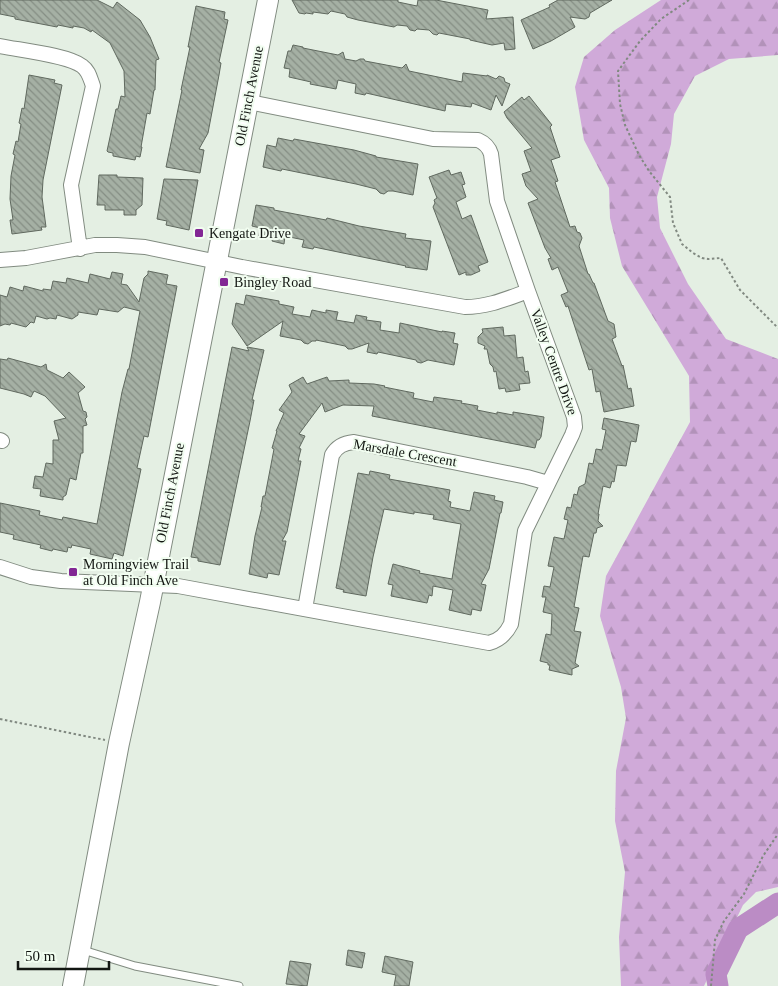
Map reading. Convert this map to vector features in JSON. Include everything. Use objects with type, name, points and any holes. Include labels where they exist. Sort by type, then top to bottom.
[{"type":"street","name":"Old Finch Avenue","points":[[73,986],[119,743],[150,602],[268,0]]},
{"type":"street","points":[[0,46],[70,60],[81,65],[89,74],[93,86],[72,185],[80,249]]},
{"type":"street","name":"Valley Centre Drive","points":[[0,566],[31,577],[61,581],[178,586],[489,643],[503,637],[511,624],[525,531],[575,427],[574,417],[497,201],[489,148],[483,142],[473,139],[433,139],[249,102]]},
{"type":"street","points":[[0,260],[26,258],[95,246],[117,245],[145,247],[216,262],[465,307],[493,304],[528,291]]},
{"type":"street","name":"Marsdale Crescent","points":[[305,609],[332,455],[341,445],[354,442],[527,477],[548,483]]},
{"type":"lane","points":[[80,950],[135,966],[240,986]]},
{"type":"path","points":[[689,0],[661,19],[640,41],[618,71],[620,104],[625,125],[639,155],[670,197],[673,223],[682,244],[702,258],[721,258],[740,290],[778,328]]},
{"type":"path","points":[[0,719],[119,743]]},
{"type":"path","points":[[711,986],[715,940],[724,921],[744,894],[763,856],[778,834]]},
{"type":"green space","points":[[661,0],[778,0],[778,55],[729,59],[695,76],[674,114],[671,144],[657,197],[660,228],[688,284],[726,339],[778,359],[778,887],[756,892],[743,905],[704,986],[621,986],[619,937],[625,872],[615,821],[616,771],[626,718],[621,687],[600,616],[606,576],[690,422],[689,376],[622,266],[610,218],[609,188],[584,140],[575,87],[584,57],[615,30]]},
{"type":"building","points":[[0,0],[97,0],[113,8],[117,2],[140,20],[150,37],[159,59],[156,60],[155,90],[150,114],[147,113],[140,157],[136,156],[135,160],[113,156],[113,153],[107,151],[116,109],[118,109],[121,96],[125,97],[124,71],[110,43],[92,30],[91,32],[84,28],[73,26],[73,28],[58,25],[57,27],[15,19],[15,17],[0,14]]},
{"type":"building","points":[[292,0],[398,0],[398,2],[417,6],[418,0],[436,0],[488,10],[486,19],[513,17],[515,49],[505,50],[504,43],[492,45],[439,33],[437,35],[429,30],[417,29],[415,31],[410,30],[407,26],[397,25],[394,27],[358,20],[347,17],[345,14],[331,11],[328,14],[299,13]]},
{"type":"building","points":[[558,0],[612,0],[590,13],[589,17],[585,19],[570,17],[575,27],[533,49],[521,20],[550,7],[549,5]]},
{"type":"building","points":[[196,6],[225,12],[224,19],[228,20],[219,62],[221,63],[208,133],[199,149],[204,150],[200,173],[166,167],[182,90]]},
{"type":"building","points":[[293,45],[338,55],[343,52],[345,59],[356,61],[364,59],[365,61],[402,68],[406,64],[409,71],[462,82],[463,73],[487,75],[496,79],[499,76],[510,84],[502,106],[496,95],[491,110],[472,103],[471,107],[446,104],[445,111],[366,93],[365,95],[355,93],[356,84],[338,80],[336,89],[310,84],[311,82],[289,77],[290,69],[284,68],[288,51],[291,51]]},
{"type":"building","points":[[29,75],[55,80],[54,83],[62,85],[43,180],[42,197],[46,227],[41,227],[42,230],[12,234],[10,220],[13,220],[10,199],[11,176],[15,155],[13,154],[16,141],[18,142],[21,124],[19,123],[22,108],[24,109]]},
{"type":"building","points":[[529,96],[552,125],[550,127],[560,157],[551,160],[558,181],[555,182],[570,227],[575,226],[582,238],[579,246],[588,274],[594,283],[608,321],[614,324],[616,337],[612,339],[623,365],[628,389],[631,388],[634,406],[604,412],[600,391],[596,392],[592,369],[589,370],[568,306],[566,307],[561,295],[568,292],[558,267],[552,270],[548,259],[551,258],[545,248],[528,203],[538,199],[526,186],[522,174],[531,171],[524,151],[532,148],[504,112],[522,97],[524,100]]},
{"type":"building","points":[[278,138],[293,141],[294,139],[354,150],[376,157],[418,164],[413,195],[393,191],[388,191],[384,194],[376,189],[356,184],[263,167],[267,145],[276,147]]},
{"type":"building","points":[[449,170],[451,175],[461,172],[465,184],[462,185],[466,197],[456,202],[462,219],[471,215],[488,262],[478,266],[480,271],[471,275],[466,275],[466,272],[459,275],[433,207],[434,200],[437,198],[429,177]]},
{"type":"building","points":[[99,175],[143,178],[142,205],[136,210],[136,215],[124,215],[124,210],[105,210],[105,205],[97,205]]},
{"type":"building","points":[[164,179],[198,180],[189,230],[166,225],[167,221],[157,219]]},
{"type":"building","points":[[256,205],[406,234],[405,238],[431,241],[427,270],[314,247],[313,249],[302,247],[304,240],[285,236],[284,244],[272,241],[273,238],[259,236],[260,228],[252,226]]},
{"type":"building","points":[[148,271],[168,275],[166,284],[177,286],[148,437],[144,436],[137,468],[141,469],[123,556],[114,553],[112,559],[90,554],[91,549],[72,545],[71,548],[68,547],[67,552],[53,549],[52,551],[40,548],[41,545],[13,539],[14,535],[0,532],[0,503],[40,511],[39,515],[62,520],[63,517],[97,524],[122,392],[129,369],[140,311],[124,307],[118,312],[99,309],[97,315],[78,312],[78,315],[72,319],[57,315],[56,319],[36,316],[34,323],[31,322],[26,327],[11,323],[10,325],[0,326],[0,295],[7,297],[10,287],[23,291],[24,286],[43,291],[43,289],[51,290],[53,281],[66,283],[67,278],[88,283],[90,274],[110,279],[112,272],[123,274],[121,284],[127,285],[139,302],[144,278]]},
{"type":"building","points":[[246,295],[279,301],[279,304],[294,307],[292,314],[310,317],[312,310],[326,313],[326,310],[338,312],[336,320],[354,323],[356,315],[367,317],[366,320],[381,322],[380,330],[399,333],[400,323],[455,333],[453,343],[458,344],[454,365],[428,360],[421,363],[416,360],[378,352],[377,354],[367,352],[369,343],[348,349],[345,346],[316,340],[308,344],[304,343],[301,340],[280,336],[283,321],[247,346],[232,324],[236,303],[244,305]]},
{"type":"building","points":[[503,327],[504,336],[515,335],[517,358],[523,357],[525,372],[528,371],[530,383],[519,384],[520,390],[506,392],[505,388],[499,389],[496,371],[494,372],[490,364],[487,349],[484,349],[485,346],[478,343],[478,337],[483,332],[482,329]]},
{"type":"building","points":[[232,347],[249,351],[247,347],[264,350],[252,400],[254,400],[250,421],[220,565],[198,561],[198,558],[191,557]]},
{"type":"building","points":[[8,358],[41,367],[46,364],[47,370],[63,378],[69,372],[85,387],[78,393],[83,411],[86,412],[87,417],[85,419],[87,425],[83,426],[83,453],[81,453],[76,480],[70,478],[63,500],[40,496],[41,489],[33,488],[35,476],[43,477],[46,463],[53,464],[53,440],[59,440],[54,421],[66,418],[45,396],[34,391],[31,397],[0,388],[0,359],[7,360]]},
{"type":"building","points":[[303,377],[307,384],[327,377],[329,381],[349,380],[349,383],[374,384],[414,393],[413,398],[433,402],[434,397],[462,401],[461,403],[478,406],[477,410],[497,414],[497,412],[513,415],[513,412],[544,417],[541,437],[537,440],[535,448],[372,416],[374,406],[343,405],[325,412],[322,403],[299,434],[305,436],[299,448],[301,449],[298,461],[301,461],[287,532],[282,541],[286,541],[279,575],[268,573],[267,578],[249,574],[263,496],[265,496],[274,449],[272,448],[276,431],[284,413],[279,410],[292,392],[289,385]]},
{"type":"building","points":[[604,418],[639,425],[636,442],[631,441],[626,466],[617,465],[614,482],[612,481],[610,488],[603,486],[598,521],[603,526],[597,528],[596,533],[594,533],[589,557],[583,556],[574,607],[579,608],[574,631],[581,632],[575,663],[579,666],[572,669],[572,675],[549,670],[550,665],[548,663],[540,661],[546,634],[551,635],[552,614],[543,612],[546,597],[542,597],[544,586],[550,587],[554,567],[548,566],[554,537],[564,539],[568,520],[564,519],[567,507],[571,508],[574,494],[577,495],[579,487],[585,484],[589,463],[593,464],[596,449],[602,450],[606,430],[602,429]]},
{"type":"building","points":[[370,471],[390,475],[389,479],[450,490],[448,501],[451,502],[450,507],[470,511],[474,492],[495,496],[494,500],[503,502],[489,569],[481,584],[486,585],[481,611],[472,609],[471,615],[449,610],[453,590],[433,586],[432,596],[429,595],[427,603],[391,596],[393,585],[388,584],[393,564],[420,571],[419,573],[452,579],[461,524],[433,519],[434,515],[384,509],[366,596],[343,592],[344,590],[336,588],[358,473],[369,475]]},
{"type":"building","points":[[348,950],[365,953],[362,968],[346,965]]},
{"type":"building","points":[[385,956],[413,962],[409,986],[394,986],[396,975],[382,972]]},
{"type":"building","points":[[290,961],[311,964],[307,986],[286,984]]},
{"type":"waterway","points":[[718,986],[716,974],[738,929],[778,903]]},
{"type":"place","name":"Kengate Drive","points":[[199,233]]},
{"type":"place","name":"Bingley Road","points":[[224,282]]},
{"type":"place","name":"Morningview Trail at Old Finch Ave","points":[[73,572]]}]
